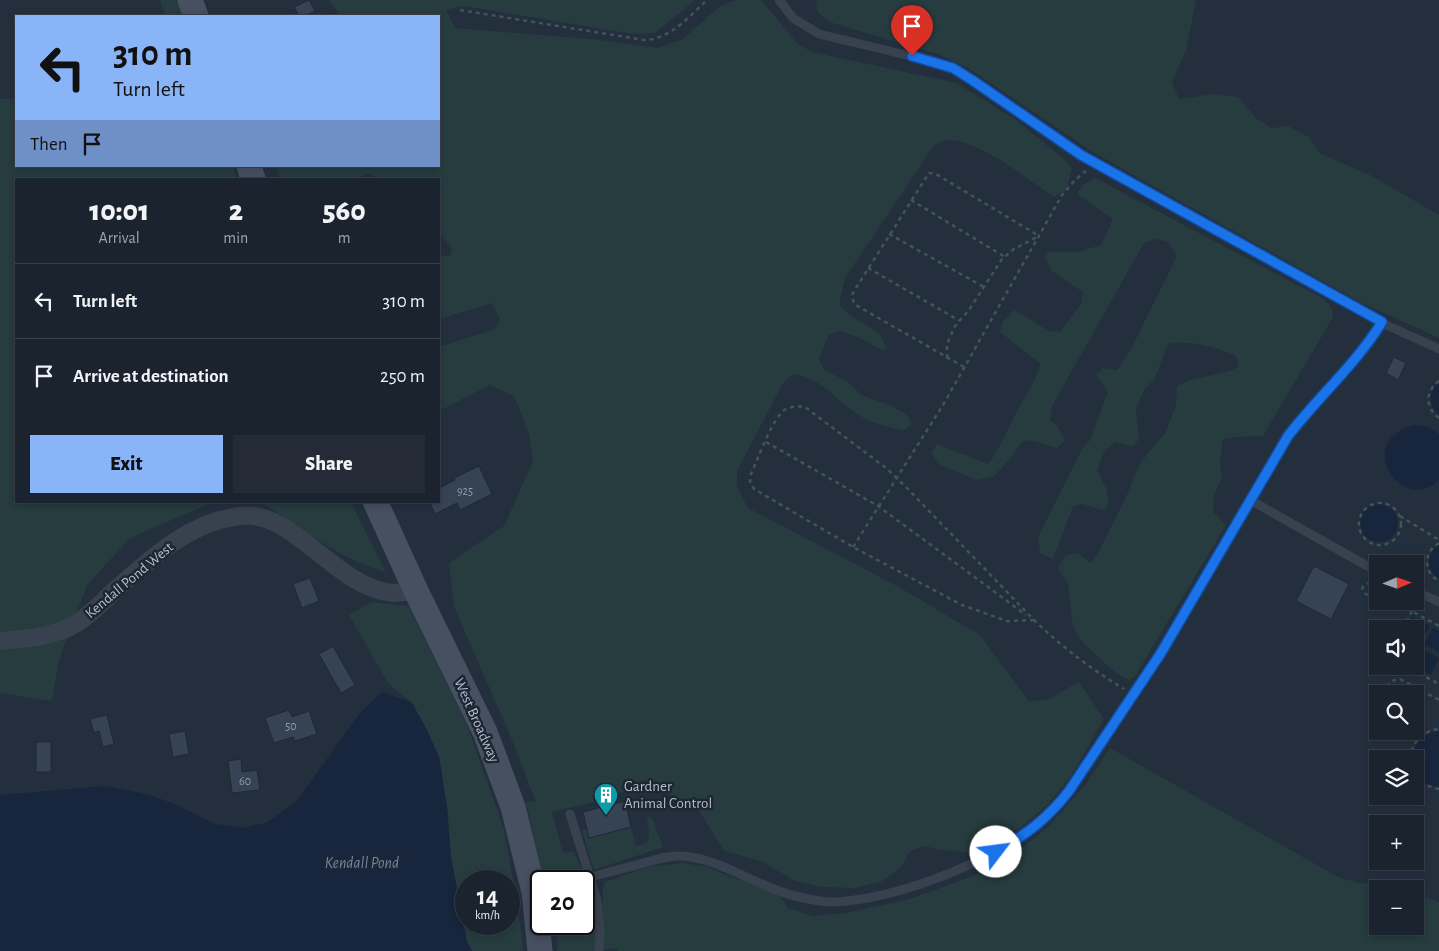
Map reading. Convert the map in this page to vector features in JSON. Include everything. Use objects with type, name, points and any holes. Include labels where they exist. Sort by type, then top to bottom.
[{"type":"main road","points":[[190,0],[196,15]]},
{"type":"main road","name":"West Broadway","points":[[376,503],[488,740],[513,807],[532,870]]},
{"type":"main road","name":"West Broadway","points":[[539,935],[540,951]]},
{"type":"street","name":"Kendall Pond West","points":[[0,641],[40,637],[57,632],[76,623],[162,550],[194,530],[226,518],[239,516],[264,518],[284,527],[334,566],[362,583],[394,593],[416,591]]},
{"type":"lane","points":[[778,0],[793,18],[819,34],[953,68],[1093,162],[1382,322],[1439,350]]},
{"type":"lane","points":[[595,875],[660,858],[696,857],[793,896],[816,901],[833,902],[875,897],[907,888],[966,867],[1016,840],[1055,810],[1069,791],[1166,645],[1288,436],[1307,411],[1363,350],[1382,322]]},
{"type":"lane","points":[[1250,500],[1369,567]]},
{"type":"lane","points":[[1424,594],[1439,602]]},
{"type":"lane","points":[[570,814],[587,870]]},
{"type":"lane","points":[[595,898],[599,912],[599,950]]},
{"type":"path","points":[[460,10],[644,40],[654,40],[682,23],[707,0]]},
{"type":"path","points":[[854,547],[896,477],[943,405],[1062,196],[1093,162]]},
{"type":"path","points":[[964,367],[854,304],[852,295],[928,173],[936,174],[1038,236]]},
{"type":"path","points":[[911,200],[1005,257]]},
{"type":"path","points":[[890,234],[984,287]]},
{"type":"path","points":[[948,358],[950,334],[970,310],[1005,257],[1014,249],[1038,236]]},
{"type":"path","points":[[868,268],[960,321]]},
{"type":"path","points":[[1439,381],[1432,388],[1428,402],[1431,411],[1439,418]]},
{"type":"path","points":[[1034,620],[1007,621],[962,605],[854,547],[754,488],[751,485],[751,474],[777,419],[783,411],[794,406],[805,408],[896,477],[1054,640],[1082,662],[1134,694]]},
{"type":"path","points":[[766,442],[878,506],[1034,620]]},
{"type":"path","points":[[1400,516],[1400,530],[1391,542],[1382,545],[1372,544],[1361,534],[1359,519],[1363,510],[1371,504],[1386,503],[1394,508],[1400,516],[1439,541],[1429,551],[1426,560],[1430,574],[1439,581]]},
{"type":"path","points":[[1368,583],[1371,584],[1373,591],[1366,594],[1362,590],[1363,586],[1368,583]]},
{"type":"path","points":[[1408,620],[1412,611],[1439,626]]},
{"type":"path","points":[[1422,675],[1439,684]]},
{"type":"path","points":[[1390,685],[1392,681],[1400,679],[1411,685]]},
{"type":"path","points":[[1425,693],[1439,700]]},
{"type":"path","points":[[1412,750],[1418,738],[1427,732],[1439,729]]},
{"type":"path","points":[[1424,784],[1439,789]]},
{"type":"green space","points":[[160,0],[178,0],[183,15],[165,15]]},
{"type":"green space","points":[[329,0],[695,0],[655,33],[633,34],[461,6],[446,10],[455,28],[590,39],[658,48],[683,39],[720,6],[736,0],[761,0],[798,44],[812,52],[957,83],[1016,120],[1065,160],[1072,169],[1066,190],[1054,197],[989,153],[974,146],[949,140],[934,145],[845,278],[839,305],[850,315],[879,333],[887,348],[882,350],[860,338],[840,331],[829,334],[819,359],[824,370],[846,381],[863,396],[887,404],[906,414],[912,424],[904,430],[874,422],[857,414],[827,389],[811,379],[792,374],[782,385],[737,471],[737,487],[748,508],[897,586],[980,635],[1029,701],[1047,700],[1079,682],[1104,719],[1071,776],[1048,804],[1020,828],[972,853],[925,846],[910,851],[901,867],[882,881],[856,888],[822,887],[795,881],[761,861],[724,851],[696,806],[655,788],[592,796],[594,802],[552,812],[563,853],[574,852],[581,868],[581,870],[542,870],[526,802],[536,802],[510,735],[454,607],[449,563],[504,526],[533,461],[529,434],[514,396],[490,385],[440,410],[440,347],[495,329],[500,319],[492,303],[440,319],[440,255],[450,256],[452,248],[440,234],[440,178],[378,178],[369,174],[355,178],[280,178],[276,167],[440,167],[440,15],[339,15]]},
{"type":"green space","points":[[816,0],[1196,0],[1186,50],[1172,82],[1179,99],[1213,94],[1238,97],[1257,119],[1272,128],[1288,126],[1309,137],[1319,153],[1372,176],[1439,215],[1439,338],[1360,302],[1096,154],[968,68],[938,54],[829,22],[817,11]]},
{"type":"green space","points":[[15,98],[15,167],[233,167],[237,178],[15,178],[15,503],[211,503],[130,538],[87,585],[59,660],[52,701],[0,693],[0,99]]},
{"type":"green space","points":[[1095,178],[1324,299],[1332,308],[1333,317],[1263,436],[1223,439],[1220,462],[1222,477],[1214,495],[1213,512],[1226,525],[1135,676],[1129,680],[1116,673],[1084,644],[1073,627],[1068,584],[1058,568],[1066,555],[1077,553],[1091,563],[1098,553],[1126,497],[1139,465],[1166,432],[1176,405],[1177,386],[1190,380],[1230,371],[1239,366],[1236,356],[1203,345],[1168,344],[1155,378],[1143,392],[1136,409],[1139,439],[1133,447],[1115,442],[1104,452],[1097,470],[1106,488],[1109,503],[1103,510],[1082,504],[1073,506],[1053,559],[1040,553],[1038,537],[1082,449],[1090,440],[1108,392],[1096,374],[1103,368],[1117,370],[1131,349],[1177,256],[1168,242],[1155,239],[1144,243],[1052,406],[1050,420],[1058,427],[1065,440],[1057,448],[1024,440],[993,477],[977,480],[938,464],[931,453],[937,444],[988,464],[996,452],[1033,383],[1041,364],[1000,332],[1003,321],[1015,310],[1049,331],[1060,332],[1081,304],[1083,292],[1052,271],[1045,258],[1048,252],[1078,252],[1101,245],[1113,219],[1077,194],[1082,186]]},
{"type":"green space","points":[[262,503],[351,503],[386,572],[353,560],[307,533]]},
{"type":"green space","points":[[372,602],[409,606],[467,725],[504,829],[511,870],[455,870],[455,878],[439,757],[412,703],[388,683],[349,615]]},
{"type":"green space","points":[[1110,748],[1338,877],[1369,884],[1369,935],[1424,935],[1424,897],[1439,902],[1439,951],[618,951],[617,948],[601,950],[603,888],[605,882],[648,867],[683,863],[708,867],[779,893],[788,908],[813,916],[846,913],[910,899],[973,876],[1011,857],[1049,826],[1085,785]]},
{"type":"green space","points":[[647,816],[652,818],[663,847],[594,870],[582,831],[587,829],[590,837],[631,827],[636,846],[646,843],[649,838]]},
{"type":"green space","points":[[520,923],[523,951],[472,951],[466,935],[520,935]]},
{"type":"green space","points":[[595,925],[596,934],[595,951],[557,951],[558,935],[595,935]]},
{"type":"water","points":[[1439,383],[1439,415],[1431,403],[1431,394]]},
{"type":"water","points":[[1413,425],[1427,427],[1439,434],[1439,480],[1425,489],[1411,489],[1399,483],[1390,473],[1385,460],[1386,446],[1395,434]]},
{"type":"water","points":[[1379,504],[1392,510],[1398,523],[1392,536],[1379,542],[1366,536],[1360,523],[1366,510]]},
{"type":"water","points":[[1439,545],[1439,579],[1431,571],[1429,562],[1432,553]]},
{"type":"water","points":[[1424,623],[1430,626],[1424,637]]},
{"type":"water","points":[[1433,628],[1439,631],[1439,652],[1424,644]]},
{"type":"water","points":[[1424,650],[1439,658],[1431,675],[1424,671]]},
{"type":"water","name":"Kendall Pond","points":[[382,692],[412,703],[427,730],[439,757],[447,807],[451,857],[455,878],[455,935],[466,935],[472,951],[0,951],[0,795],[105,786],[150,795],[177,805],[215,824],[243,828],[266,823],[296,802],[359,714]]},
{"type":"water","points":[[1439,731],[1439,787],[1424,782],[1424,750],[1414,750],[1417,743],[1420,740],[1424,740],[1424,737]]},
{"type":"building","points":[[309,0],[315,11],[306,15],[298,15],[294,7]]},
{"type":"building","points":[[1394,357],[1406,363],[1398,380],[1386,373]]},
{"type":"building","points":[[479,466],[492,494],[460,510],[457,503],[435,514],[430,503],[440,503],[440,488],[455,480],[454,478]]},
{"type":"building","points":[[1314,566],[1349,584],[1331,619],[1296,601]]},
{"type":"building","points":[[310,578],[319,601],[302,608],[293,584]]},
{"type":"building","points":[[333,646],[355,685],[341,693],[319,654]]},
{"type":"building","points":[[289,710],[292,717],[309,711],[317,734],[295,741],[293,737],[274,743],[265,718]]},
{"type":"building","points":[[107,715],[114,744],[103,747],[99,731],[94,733],[90,719]]},
{"type":"building","points":[[185,731],[189,754],[173,757],[169,734]]},
{"type":"building","points":[[36,742],[51,742],[51,772],[36,772]]},
{"type":"building","points":[[241,759],[242,772],[257,770],[260,790],[232,793],[228,761]]},
{"type":"building","name":"Gardner Animal Control","points":[[625,801],[631,827],[589,838],[583,812]]},
{"type":"place","name":"Gardner Animal Control","points":[[606,816]]},
{"type":"route","points":[[912,56],[953,68],[1081,155],[1382,322],[1363,350],[1307,411],[1288,436],[1161,653],[1069,791],[1055,810],[1016,840],[996,852]]}]
